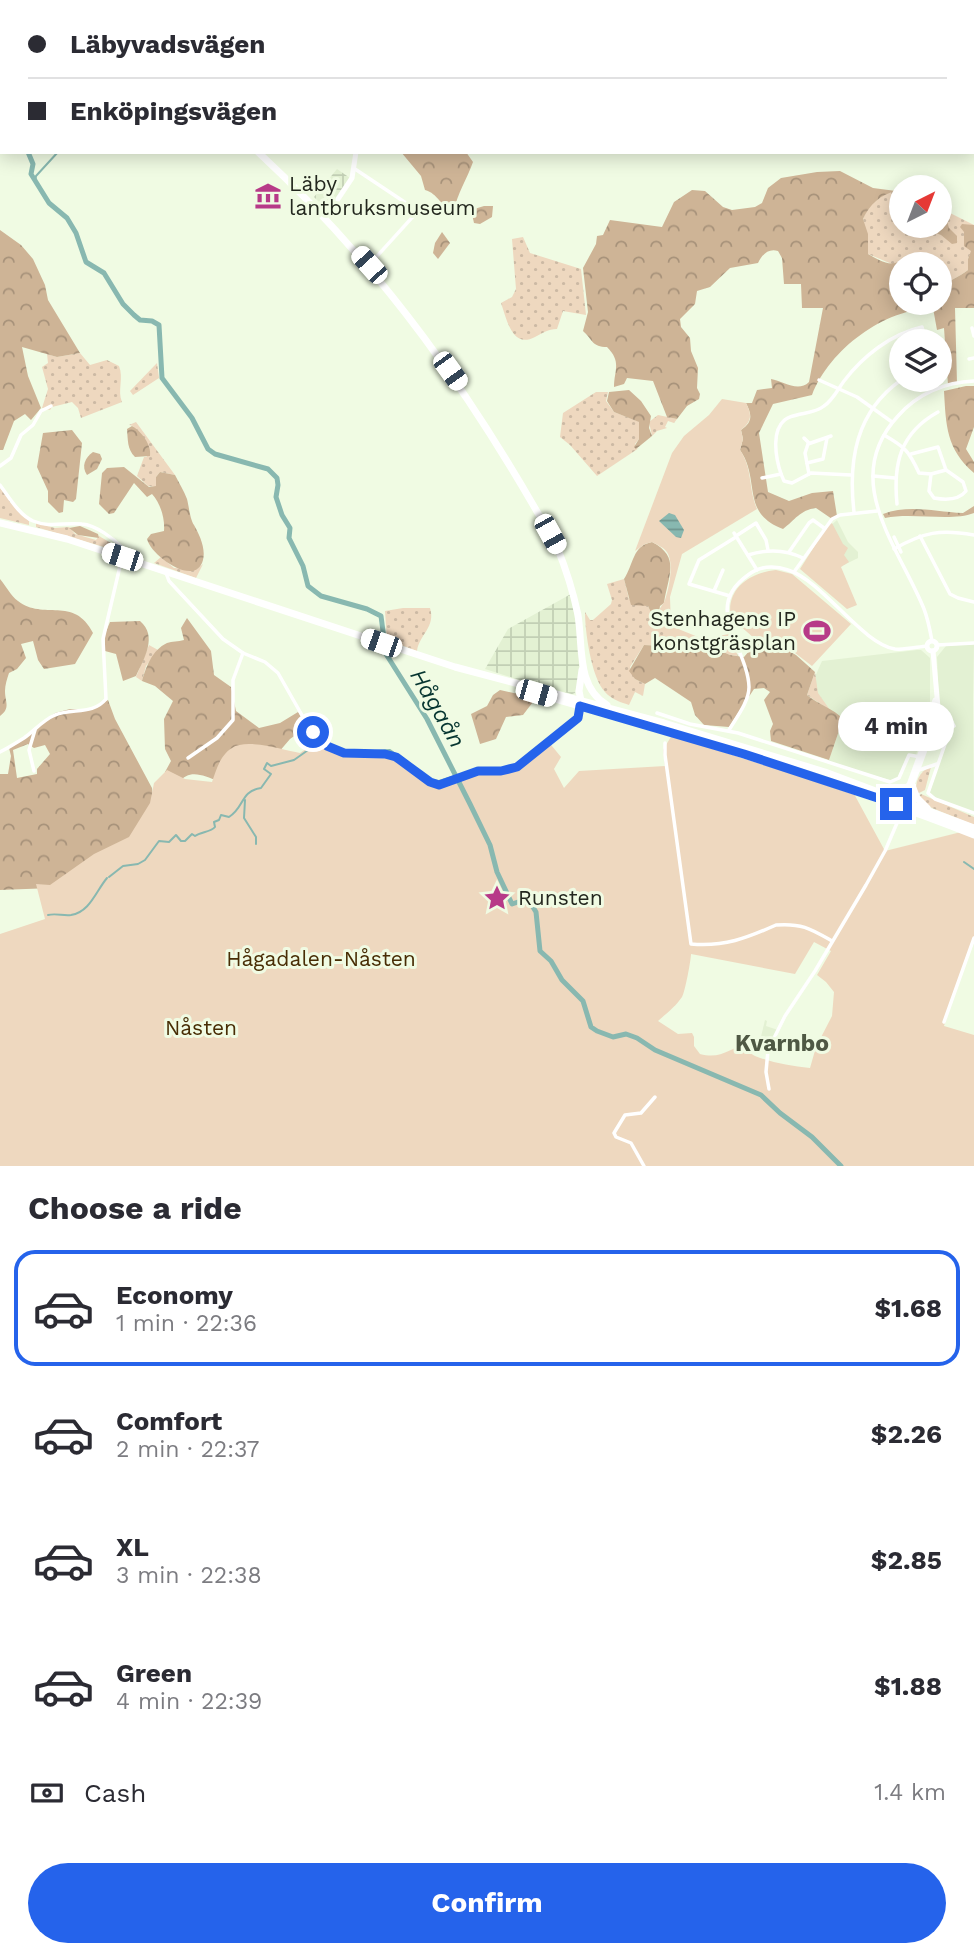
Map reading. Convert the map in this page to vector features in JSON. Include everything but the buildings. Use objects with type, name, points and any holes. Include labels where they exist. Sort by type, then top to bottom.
[{"type":"main road","points":[[260,154],[326,217],[369,265],[463,388],[557,547],[567,570],[575,603],[583,664],[591,691],[597,699],[623,712]]},
{"type":"main road","points":[[0,523],[32,525],[123,553],[166,572],[504,684],[623,712],[825,772],[880,792],[915,812],[974,835]]},
{"type":"main road","points":[[580,703],[583,664]]},
{"type":"main road","points":[[476,674],[570,697],[580,703],[933,812],[974,828]]},
{"type":"main road","points":[[580,703],[586,677]]},
{"type":"main road","points":[[570,697],[579,691]]},
{"type":"main road","points":[[880,792],[897,793],[911,787],[917,798],[933,812]]},
{"type":"street","points":[[326,217],[351,181],[356,154]]},
{"type":"street","points":[[355,169],[418,211],[369,265]]},
{"type":"street","points":[[972,328],[974,336]]},
{"type":"street","points":[[851,475],[809,474],[790,483],[784,481],[775,440],[779,426],[788,417],[821,408],[863,360],[889,342]]},
{"type":"street","points":[[819,380],[839,388],[892,422]]},
{"type":"street","points":[[911,787],[935,718],[932,646],[924,609],[877,511],[873,476],[884,435],[892,422],[910,404],[927,393],[951,384],[974,382]]},
{"type":"street","points":[[854,512],[851,475],[854,451],[872,407],[889,391]]},
{"type":"street","points":[[0,466],[11,458],[21,435],[33,425],[41,411],[51,406]]},
{"type":"street","points":[[897,504],[894,478],[903,446],[915,428],[938,412]]},
{"type":"street","points":[[884,435],[911,454],[919,472],[931,474],[946,470]]},
{"type":"street","points":[[809,474],[805,451],[809,443],[829,437],[822,459]]},
{"type":"street","points":[[804,438],[809,443]]},
{"type":"street","points":[[911,454],[938,447],[946,470],[965,485],[965,491],[961,496],[934,498],[929,491],[931,474]]},
{"type":"street","points":[[822,459],[827,463]]},
{"type":"street","points":[[807,463],[822,459]]},
{"type":"street","points":[[762,478],[781,474]]},
{"type":"street","points":[[873,476],[894,478]]},
{"type":"street","points":[[0,485],[32,525],[85,524],[109,537],[123,553]]},
{"type":"street","points":[[794,572],[824,528],[837,516],[877,511]]},
{"type":"street","points":[[789,552],[813,520],[824,528]]},
{"type":"street","points":[[730,596],[690,584],[697,562],[756,523],[766,540],[768,550]]},
{"type":"street","points":[[896,547],[920,536],[941,531],[974,535]]},
{"type":"street","points":[[735,535],[757,570]]},
{"type":"street","points":[[920,536],[950,594],[974,602]]},
{"type":"street","points":[[742,537],[742,545]]},
{"type":"street","points":[[894,537],[896,547],[901,552]]},
{"type":"street","points":[[123,553],[130,550]]},
{"type":"street","points":[[748,555],[768,550],[789,552],[803,558]]},
{"type":"street","points":[[0,752],[57,714],[70,710],[91,710],[106,699],[103,639],[123,553]]},
{"type":"street","points":[[729,730],[749,692],[747,671],[728,621],[730,596],[741,580],[757,570],[778,567],[794,572],[869,635],[888,646],[898,649],[974,643]]},
{"type":"street","points":[[714,591],[723,570]]},
{"type":"street","points":[[166,572],[165,576],[169,581],[218,634],[243,653],[265,662],[278,673],[310,727],[330,748],[351,755],[385,754],[396,757],[430,782],[439,785],[478,771],[501,771],[517,767],[578,718],[580,703]]},
{"type":"street","points":[[697,583],[701,587]]},
{"type":"street","points":[[188,758],[217,738],[233,720],[233,682],[243,653]]},
{"type":"street","points":[[657,713],[690,724],[729,730],[890,782],[899,778],[909,755],[921,757]]},
{"type":"street","points":[[935,718],[950,724],[929,795],[974,813]]},
{"type":"street","points":[[34,771],[29,751],[36,728]]},
{"type":"street","points":[[665,743],[691,943],[704,945],[739,941],[776,925],[797,924],[807,926],[832,941]]},
{"type":"street","points":[[895,828],[919,770],[921,757]]},
{"type":"street","points":[[919,770],[937,764]]},
{"type":"street","points":[[769,1089],[766,1072],[768,1050],[785,1016],[866,884],[895,828],[903,816],[915,812]]},
{"type":"street","points":[[944,1022],[974,939]]},
{"type":"street","points":[[645,1166],[631,1143],[614,1133],[625,1115],[641,1113],[655,1097]]},
{"type":"shaded area","points":[[337,169],[350,178],[328,211],[314,197]]},
{"type":"shaded area","points":[[837,520],[848,542],[858,552],[858,558],[844,565],[822,545],[827,529]]},
{"type":"shaded area","points":[[571,594],[579,644],[579,678],[575,693],[535,685],[485,669],[508,629]]},
{"type":"shaded area","points":[[974,644],[974,813],[929,795],[950,728],[944,723],[946,716],[939,708],[937,657],[946,646]]},
{"type":"shaded area","points":[[921,650],[930,658],[930,705],[922,708],[924,726],[916,755],[909,755],[901,774],[894,781],[828,763],[843,719],[807,695],[822,661]]},
{"type":"shaded area","points":[[765,1020],[766,1026],[778,1030],[767,1050],[759,1045]]},
{"type":"green space","points":[[403,154],[467,154],[473,162],[454,211],[425,190],[421,176]]},
{"type":"green space","points":[[840,171],[873,188],[889,190],[889,194],[876,201],[863,219],[868,234],[868,254],[889,262],[889,315],[899,315],[878,324],[845,348],[820,378],[812,395],[773,404],[759,433],[768,492],[789,501],[812,493],[833,491],[837,516],[832,519],[816,508],[810,509],[783,529],[761,514],[756,505],[750,473],[740,450],[743,439],[741,430],[750,418],[746,403],[752,403],[757,390],[772,388],[771,379],[795,386],[809,382],[823,308],[802,308],[801,284],[784,284],[782,258],[778,251],[774,250],[761,257],[758,263],[730,268],[710,287],[697,291],[695,304],[680,319],[681,327],[690,338],[691,351],[698,368],[697,388],[700,394],[699,399],[687,406],[677,419],[667,417],[653,381],[627,378],[624,384],[614,387],[616,366],[612,352],[607,347],[595,344],[583,331],[588,312],[583,268],[596,244],[597,236],[603,235],[610,220],[662,227],[674,202],[692,190],[705,191],[723,207],[732,210],[755,207],[762,203],[768,188],[781,178]]},
{"type":"green space","points":[[889,192],[889,238],[952,238],[952,214],[974,225],[974,246],[968,259],[968,270],[952,280],[952,252],[889,252],[889,263],[868,254],[863,219],[868,207]]},
{"type":"green space","points":[[493,206],[492,217],[480,224],[474,223],[471,210]]},
{"type":"green space","points":[[962,224],[974,225],[974,308],[955,308],[957,383],[952,384],[952,329],[937,329],[934,315],[952,315],[952,280],[968,270],[971,251],[964,246],[964,232],[960,227]]},
{"type":"green space","points":[[0,230],[21,245],[33,259],[45,285],[48,300],[80,353],[57,357],[22,347],[28,376],[41,408],[31,420],[25,414],[14,421],[3,450],[0,450]]},
{"type":"green space","points":[[952,231],[957,236],[957,243],[952,244],[945,238],[952,238]]},
{"type":"green space","points":[[442,232],[450,243],[438,259],[433,253],[435,243]]},
{"type":"green space","points":[[523,237],[530,253],[581,269],[586,315],[563,311],[557,329],[548,330],[527,340],[516,336],[512,331],[501,303],[512,297],[516,289],[512,239]]},
{"type":"green space","points":[[80,353],[90,365],[107,360],[119,366],[122,402],[81,418],[78,408],[72,402],[52,407],[50,410],[42,408],[48,389],[42,367],[48,363],[47,354],[57,357]]},
{"type":"green space","points":[[157,363],[159,378],[133,395],[130,391]]},
{"type":"green space","points":[[974,386],[974,427],[966,449],[974,462],[974,473],[958,455],[949,436],[944,392],[952,392],[952,389]]},
{"type":"green space","points":[[629,390],[651,416],[649,428],[652,436],[636,449],[634,447],[639,439],[639,422],[614,412],[607,401],[609,392]]},
{"type":"green space","points":[[596,392],[608,392],[606,401],[614,412],[640,422],[639,439],[635,444],[636,449],[639,448],[597,476],[560,437],[563,413]]},
{"type":"green space","points":[[722,399],[746,403],[749,411],[749,421],[741,430],[743,439],[740,450],[747,464],[757,509],[682,554],[670,597],[671,626],[703,639],[729,634],[730,638],[685,641],[665,633],[659,625],[658,614],[665,600],[671,568],[669,555],[652,542],[635,551],[672,453],[684,436],[709,415]]},
{"type":"green space","points":[[658,415],[677,419],[674,423],[668,421],[665,427],[667,428],[652,436],[649,422]]},
{"type":"green space","points":[[136,422],[175,475],[160,472],[156,477],[156,487],[148,486],[137,476],[144,457],[147,457],[133,426],[129,425]]},
{"type":"green space","points":[[132,426],[145,439],[150,456],[135,457],[132,454],[127,429]]},
{"type":"green space","points":[[72,430],[82,443],[76,499],[73,502],[64,500],[63,512],[59,513],[48,502],[48,491],[37,467],[43,433]]},
{"type":"green space","points":[[93,452],[100,454],[102,459],[97,469],[87,475],[85,462]]},
{"type":"green space","points":[[124,467],[149,487],[156,486],[156,477],[160,472],[175,475],[187,499],[203,546],[204,555],[199,568],[192,571],[174,566],[150,546],[147,539],[151,534],[164,531],[162,512],[152,494],[147,497],[134,483],[114,513],[109,514],[99,504],[102,473],[107,468]]},
{"type":"green space","points":[[0,488],[29,521],[29,525],[0,518]]},
{"type":"green space","points":[[974,506],[974,513],[954,517],[885,518],[883,514],[903,509],[963,513]]},
{"type":"green space","points":[[36,523],[55,528],[69,527],[75,534],[96,540],[99,536],[121,549],[121,552],[36,527]]},
{"type":"green space","points":[[832,523],[848,548],[844,555],[849,562],[841,567],[857,605],[847,609],[800,569]]},
{"type":"green space","points":[[80,526],[98,534],[99,538],[78,535],[69,528]]},
{"type":"green space","points":[[652,542],[667,554],[670,561],[670,576],[658,618],[653,617],[648,606],[631,605],[624,579],[637,552],[645,544]]},
{"type":"green space","points":[[161,557],[174,568],[197,569],[203,564],[196,578],[154,563]]},
{"type":"green space","points":[[776,570],[792,574],[851,624],[812,666],[782,643],[769,650],[732,622],[731,601],[740,586],[756,575]]},
{"type":"green space","points":[[0,579],[18,601],[28,607],[68,611],[85,622],[93,633],[75,664],[44,669],[38,660],[33,641],[21,644],[26,658],[17,669],[9,673],[5,689],[6,707],[0,716]]},
{"type":"green space","points":[[624,579],[629,599],[648,606],[653,617],[658,618],[661,628],[703,643],[685,647],[644,645],[630,667],[635,679],[645,684],[643,696],[635,692],[629,705],[610,697],[600,685],[590,654],[585,620],[585,612],[590,620],[593,620],[611,604],[607,584]]},
{"type":"green space","points":[[430,608],[431,620],[417,651],[387,640],[385,611]]},
{"type":"green space","points":[[187,618],[211,651],[214,675],[231,687],[236,711],[259,728],[280,723],[298,712],[307,727],[290,739],[278,753],[218,781],[197,774],[183,778],[179,783],[167,779],[165,772],[171,761],[165,749],[164,719],[173,701],[155,686],[142,681],[157,650],[167,643],[184,640],[181,628]]},
{"type":"green space","points":[[140,621],[148,634],[148,648],[136,676],[123,681],[116,654],[105,651],[105,634],[110,622]]},
{"type":"green space","points":[[730,638],[738,656],[730,655],[703,643]]},
{"type":"green space","points":[[703,643],[730,655],[744,657],[756,643],[769,650],[778,645],[796,655],[815,672],[807,695],[843,719],[829,760],[771,741],[770,731],[773,724],[764,700],[770,692],[764,688],[754,689],[729,727],[704,725],[695,715],[691,702],[655,678],[645,684],[635,679],[629,671],[644,645],[685,647]]},
{"type":"green space","points":[[149,645],[158,650],[146,666],[142,681],[136,677]]},
{"type":"green space","points":[[815,672],[818,693],[830,710],[807,695]]},
{"type":"green space","points":[[500,690],[536,698],[523,715],[506,717],[496,739],[480,744],[471,714],[487,706],[493,695]]},
{"type":"green space","points":[[108,700],[115,719],[152,788],[150,808],[131,838],[52,888],[0,890],[0,774],[8,774],[11,756],[9,748],[55,713],[70,709],[90,709]],"holes":[[[28,744],[34,748],[45,745],[50,754],[37,769],[37,774],[17,778],[13,750]]]},
{"type":"green space","name":"Hågadalen-Nåsten","points":[[672,735],[853,792],[885,851],[961,832],[974,837],[974,937],[944,1026],[974,1035],[974,1166],[0,1166],[0,934],[45,919],[36,884],[50,885],[94,854],[129,837],[150,803],[154,783],[167,770],[185,779],[212,782],[224,755],[239,745],[256,744],[300,753],[320,739],[340,751],[375,752],[393,756],[440,784],[477,770],[511,768],[547,740],[561,757],[554,769],[564,788],[579,771],[665,766],[663,750]],"holes":[[[814,942],[831,951],[817,975],[834,992],[832,1016],[816,1047],[810,1068],[769,1061],[742,1047],[715,1055],[700,1054],[694,1046],[692,1033],[678,1034],[658,1021],[682,997],[691,954],[795,974]]]},
{"type":"green space","points":[[931,767],[925,790],[917,794],[918,778],[923,771]]},
{"type":"green space","points":[[921,794],[974,817],[974,825],[932,808],[918,797]]},
{"type":"water","points":[[669,513],[675,515],[684,530],[681,538],[676,537],[659,521]]},
{"type":"waterway","name":"Hågaån","points":[[29,154],[33,164],[31,174],[49,203],[67,218],[76,233],[86,262],[104,273],[123,304],[134,315],[140,320],[159,325],[162,378],[192,418],[208,449],[215,454],[268,469],[277,478],[276,497],[290,528],[289,538],[303,566],[308,586],[321,596],[367,609],[381,616],[386,654],[427,719],[470,804],[490,845],[497,872],[512,904],[521,901],[531,904],[536,912],[540,951],[551,961],[562,980],[583,1001],[591,1027],[613,1037],[626,1034],[637,1038],[655,1050],[761,1095],[812,1137],[841,1166]]},
{"type":"waterway","points":[[35,182],[36,176],[56,154]]},
{"type":"waterway","points":[[109,877],[123,866],[145,860],[159,841],[169,842],[176,835],[181,841],[185,841],[192,834],[195,836],[213,829],[214,822],[219,820],[221,815],[229,817],[249,792],[261,788],[271,774],[264,769],[267,763],[271,766],[294,760],[318,743],[330,750]]},
{"type":"waterway","points":[[360,752],[390,750],[432,780],[439,781],[455,776]]},
{"type":"waterway","points":[[245,800],[244,818],[256,837],[256,844]]},
{"type":"waterway","points":[[964,862],[974,869]]},
{"type":"waterway","points":[[48,915],[71,915],[83,910],[107,878]]},
{"type":"place","name":"Läby lantbruksmuseum","points":[[268,196]]},
{"type":"place","name":"Stenhagens IP konstgräsplan","points":[[817,631]]},
{"type":"place","name":"Runsten","points":[[497,898]]},
{"type":"district","name":"Kvarnbo","points":[[782,1043]]},
{"type":"route","points":[[313,732],[327,746],[344,753],[385,754],[396,757],[430,782],[439,785],[478,771],[501,771],[517,767],[578,718],[580,706],[744,754],[896,804]]},
{"type":"park label","name":"Nåsten","points":[[201,1028]]}]
